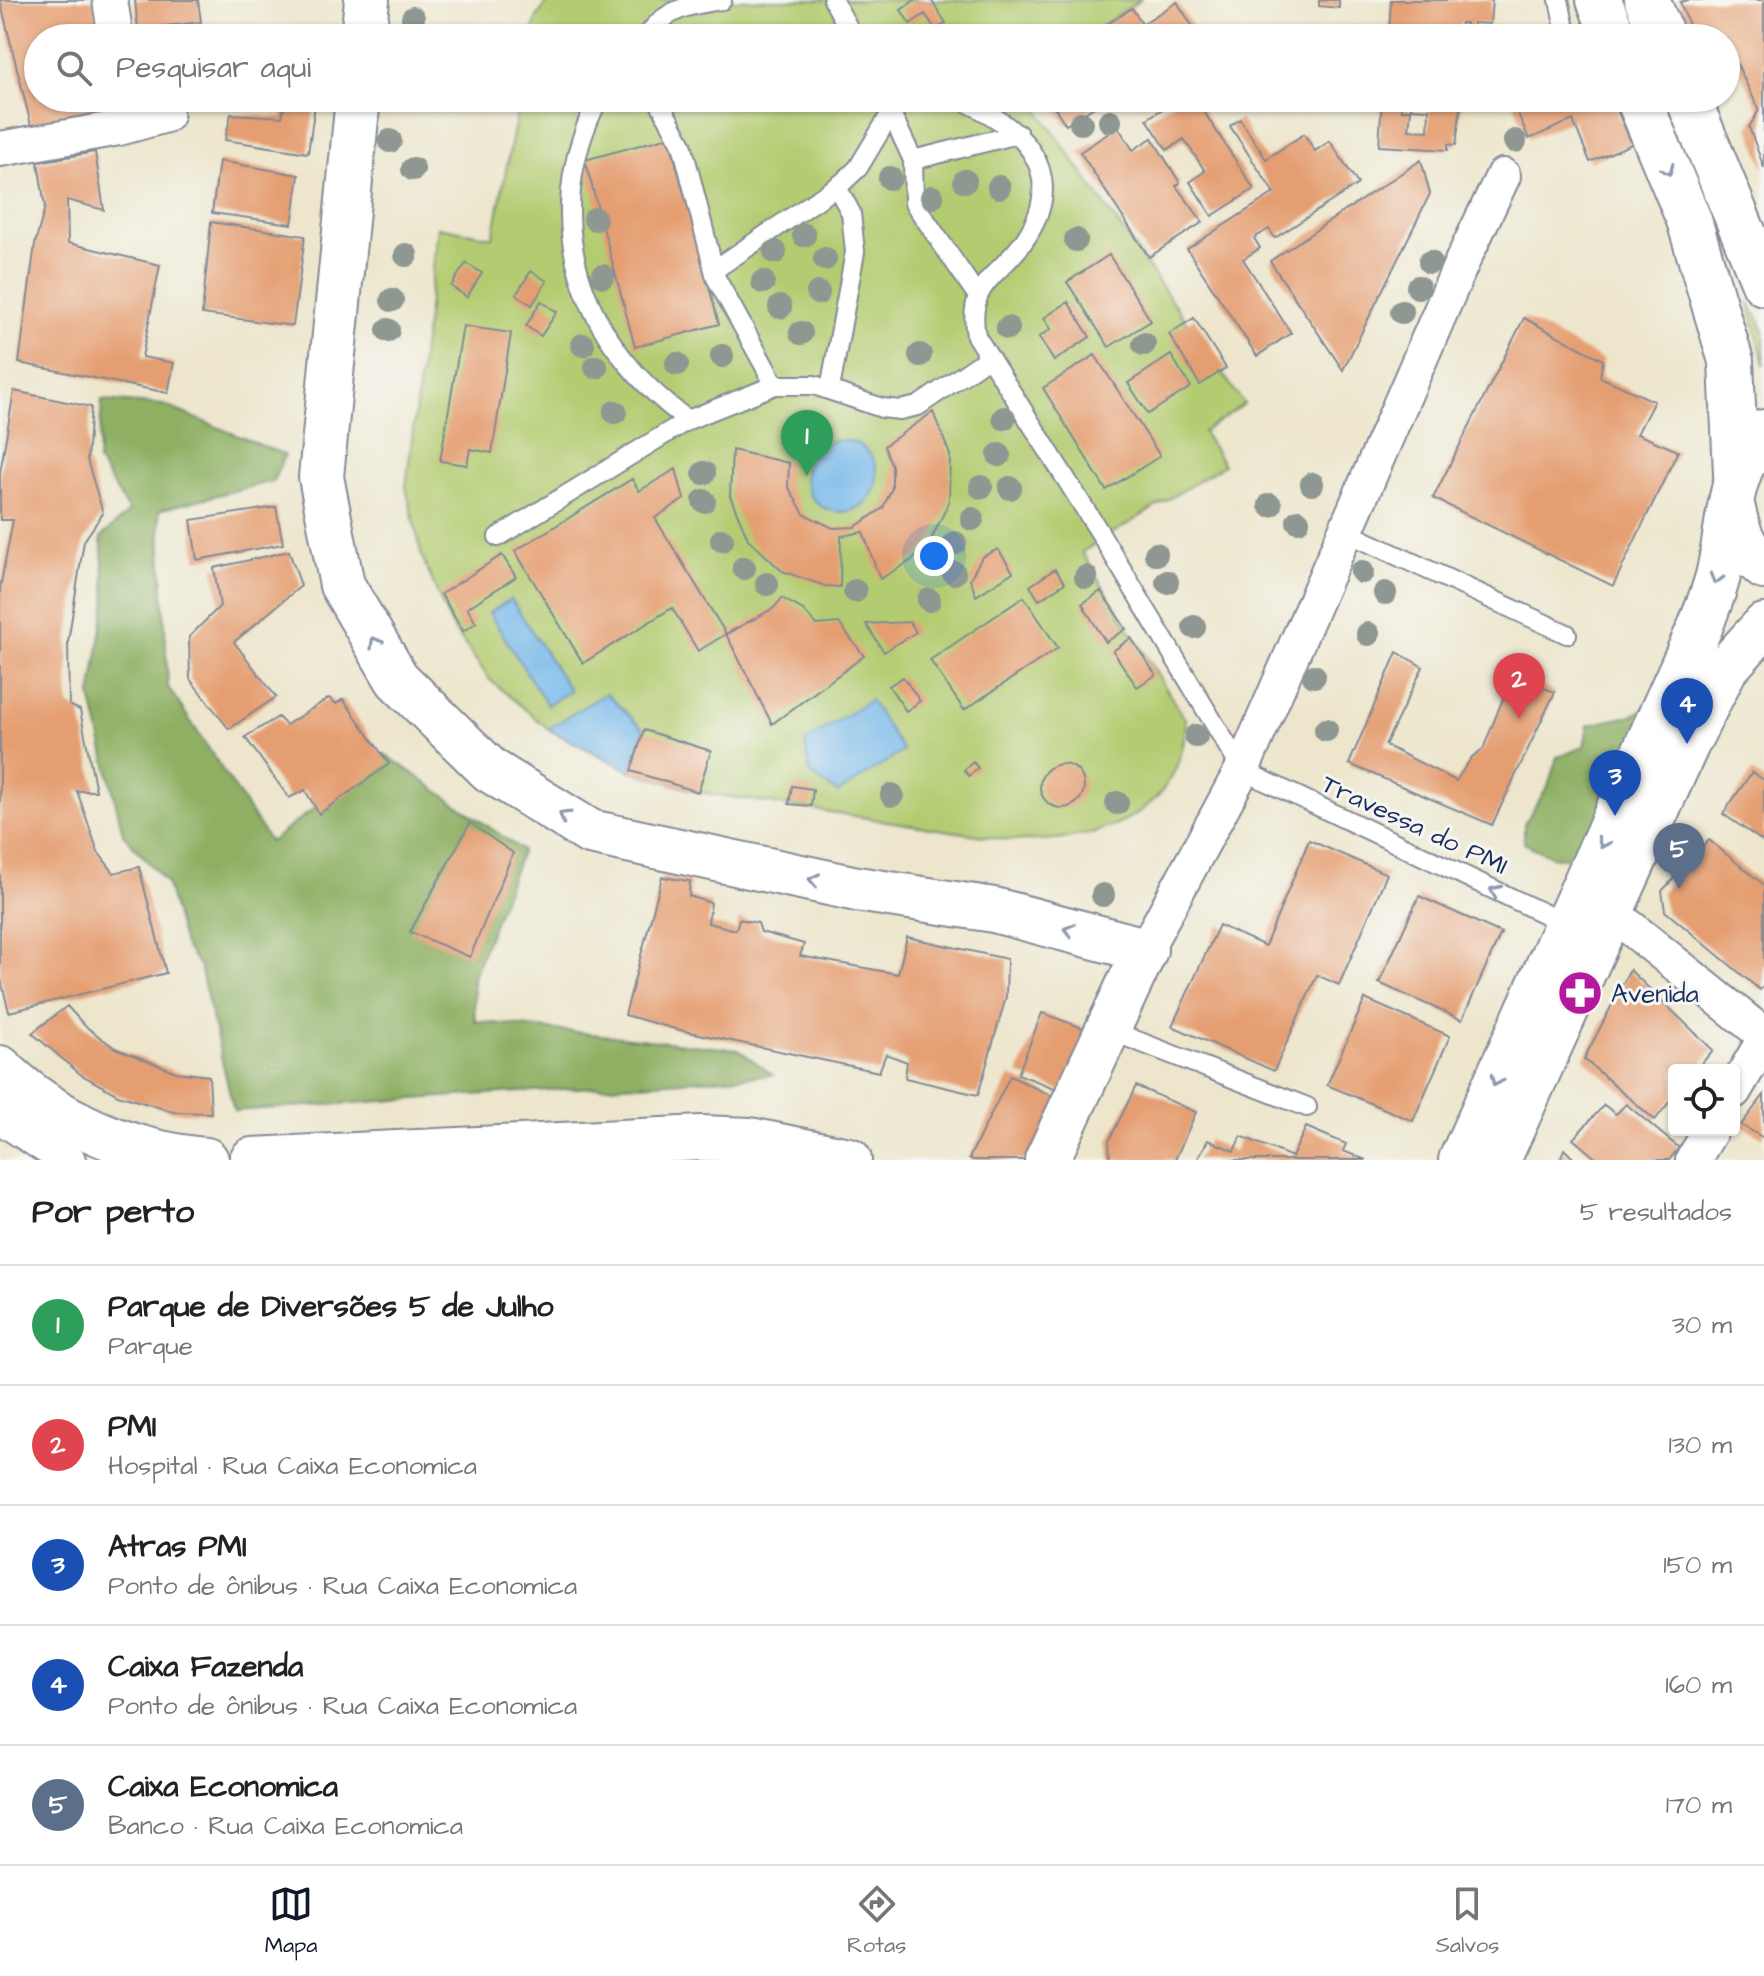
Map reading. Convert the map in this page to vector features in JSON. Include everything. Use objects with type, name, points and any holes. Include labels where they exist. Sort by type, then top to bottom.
[{"type":"street","points":[[110,0],[114,24]]},
{"type":"street","points":[[364,24],[367,0]]},
{"type":"street","points":[[1599,0],[1608,24]]},
{"type":"street","points":[[1647,0],[1657,24]]},
{"type":"street","points":[[0,149],[119,128],[166,115],[164,112]]},
{"type":"street","points":[[357,112],[321,477],[342,585],[397,679],[490,770],[590,832],[857,889],[994,910],[1145,950]]},
{"type":"street","points":[[1644,112],[1689,220],[1731,361],[1737,532],[1753,558],[1764,567]]},
{"type":"street","points":[[1694,112],[1764,283]]},
{"type":"street","points":[[1047,1160],[1145,950],[1242,770],[1462,262],[1503,176]]},
{"type":"street","points":[[1461,1160],[1701,625],[1718,575],[1734,488],[1747,450],[1764,432]]},
{"type":"street","points":[[1498,1160],[1687,744],[1725,669],[1764,626]]},
{"type":"street","points":[[1611,912],[1764,1037],[1740,1080]]},
{"type":"street","points":[[0,1068],[52,1109],[94,1132],[174,1157],[206,1160]]},
{"type":"street","points":[[0,1116],[68,1160]]},
{"type":"street","points":[[1693,1160],[1707,1136]]},
{"type":"street","points":[[252,1160],[702,1138],[763,1142],[849,1160]]},
{"type":"lane","points":[[658,24],[674,11],[722,0]]},
{"type":"lane","points":[[833,0],[846,24]]},
{"type":"lane","points":[[1559,0],[1564,24]]},
{"type":"lane","points":[[592,112],[571,171],[568,232],[578,274],[596,320],[655,397],[688,420]]},
{"type":"lane","points":[[665,112],[682,144],[714,270],[775,385]]},
{"type":"lane","points":[[714,270],[837,187],[858,168],[885,112]]},
{"type":"lane","points":[[891,112],[913,160],[914,203],[977,295]]},
{"type":"lane","points":[[981,112],[1018,134],[1035,153],[1043,197],[1025,239],[990,276],[977,295],[972,315],[976,336],[1100,533],[1242,770]]},
{"type":"lane","points":[[913,160],[1018,134]]},
{"type":"lane","points":[[830,389],[855,252],[851,213],[837,187]]},
{"type":"lane","points":[[498,537],[688,420],[775,385],[830,389],[882,408],[918,406],[988,358]]},
{"type":"lane","points":[[1346,532],[1567,634]]},
{"type":"lane","name":"Travessa do PMI","points":[[1242,770],[1566,924]]},
{"type":"lane","points":[[1109,1030],[1307,1107]]},
{"type":"green space","points":[[549,0],[1140,0],[1105,24],[535,24]]},
{"type":"green space","points":[[517,112],[1040,112],[1244,404],[1203,432],[1224,465],[1082,552],[1186,721],[1181,755],[1168,782],[1150,803],[1127,819],[1100,830],[1071,837],[1009,840],[698,792],[631,771],[551,731],[490,680],[451,625],[422,557],[406,487],[438,227],[493,237]]},
{"type":"green space","points":[[1749,302],[1764,330],[1764,365]]},
{"type":"green space","points":[[102,400],[164,405],[285,455],[273,481],[159,510],[168,687],[270,842],[385,754],[522,850],[473,977],[475,1021],[739,1050],[773,1075],[234,1111],[200,967],[184,945],[166,882],[123,834],[91,696],[106,601],[101,537],[129,512],[98,461]]},
{"type":"green space","points":[[1658,704],[1581,857],[1555,858],[1524,843],[1524,824],[1548,786],[1557,757],[1584,747],[1588,725],[1630,716]]},
{"type":"water","points":[[841,440],[861,446],[871,456],[877,476],[871,496],[861,506],[841,512],[821,506],[811,496],[805,476],[811,456],[821,446]]},
{"type":"water","points":[[511,599],[570,691],[547,705],[489,613]]},
{"type":"water","points":[[606,693],[644,730],[631,771],[548,729]]},
{"type":"water","points":[[870,700],[903,751],[838,793],[810,774],[805,742]]},
{"type":"building","points":[[0,0],[94,0],[97,24],[24,24],[24,97]]},
{"type":"building","points":[[135,0],[198,0],[201,22],[137,24]]},
{"type":"building","points":[[915,0],[931,0],[946,23],[932,24],[925,14],[910,24],[901,10]]},
{"type":"building","points":[[1319,0],[1339,0],[1339,8],[1319,6]]},
{"type":"building","points":[[1391,0],[1492,0],[1490,24],[1390,24]]},
{"type":"building","points":[[1764,0],[1764,168],[1749,127],[1759,110],[1740,70],[1740,24],[1689,24],[1680,2]]},
{"type":"building","points":[[1177,2],[1191,24],[1142,24]]},
{"type":"building","points":[[1132,8],[1142,24],[1107,24]]},
{"type":"building","points":[[28,112],[111,112],[113,121],[34,137]]},
{"type":"building","points":[[283,112],[314,112],[308,153],[225,140],[231,114],[282,117]]},
{"type":"building","points":[[1058,112],[1086,112],[1066,125]]},
{"type":"building","points":[[1158,112],[1204,112],[1254,189],[1212,216],[1190,182],[1205,171],[1184,139],[1167,150],[1147,119]]},
{"type":"building","points":[[1381,112],[1411,112],[1409,130],[1428,131],[1429,112],[1460,112],[1456,145],[1448,144],[1448,150],[1379,146]]},
{"type":"building","points":[[1517,112],[1618,112],[1632,144],[1590,162],[1573,120],[1529,139]]},
{"type":"building","points":[[1240,119],[1266,159],[1304,134],[1315,151],[1330,141],[1358,184],[1275,238],[1269,229],[1254,238],[1260,248],[1243,259],[1291,333],[1257,356],[1187,249],[1274,193],[1230,126]]},
{"type":"building","points":[[1118,127],[1133,150],[1152,138],[1180,183],[1176,186],[1203,222],[1149,257],[1080,152]]},
{"type":"building","points":[[669,137],[719,324],[635,347],[585,160]]},
{"type":"building","points":[[95,152],[104,210],[67,200],[68,243],[160,265],[142,357],[174,363],[168,393],[19,363],[35,244],[45,207],[38,162]]},
{"type":"building","points":[[1421,160],[1430,194],[1343,370],[1270,261]]},
{"type":"building","points":[[219,161],[299,175],[292,224],[212,213]]},
{"type":"building","points":[[211,222],[305,236],[293,326],[202,314]]},
{"type":"building","points":[[1109,255],[1151,321],[1109,347],[1067,282]]},
{"type":"building","points":[[466,263],[482,273],[467,297],[451,286]]},
{"type":"building","points":[[531,271],[547,281],[532,305],[516,295]]},
{"type":"building","points":[[541,301],[557,312],[541,336],[526,326]]},
{"type":"building","points":[[1068,302],[1090,337],[1054,361],[1039,337],[1051,329],[1044,318]]},
{"type":"building","points":[[1194,318],[1226,368],[1200,385],[1169,334]]},
{"type":"building","points":[[1524,318],[1603,360],[1600,377],[1654,401],[1637,434],[1678,451],[1613,586],[1433,498]]},
{"type":"building","points":[[463,326],[511,333],[492,453],[470,449],[467,465],[440,461]]},
{"type":"building","points":[[1095,355],[1160,456],[1106,490],[1043,388]]},
{"type":"building","points":[[1171,355],[1191,387],[1148,414],[1128,383]]},
{"type":"building","points":[[14,391],[91,407],[87,460],[103,513],[84,541],[68,642],[69,705],[80,710],[96,791],[77,791],[98,852],[114,873],[139,867],[166,973],[9,1012],[0,976],[0,588],[13,520],[0,520],[0,473]]},
{"type":"building","points":[[933,412],[950,455],[949,502],[929,544],[912,560],[880,579],[863,532],[841,536],[840,587],[825,586],[782,571],[748,539],[730,496],[732,450],[789,463],[788,486],[804,514],[833,528],[855,527],[883,508],[892,488],[892,466],[884,446]]},
{"type":"building","points":[[676,469],[684,499],[655,518],[726,634],[698,651],[672,608],[583,663],[515,551],[632,479],[639,491]]},
{"type":"building","points":[[276,507],[283,544],[197,560],[191,520]]},
{"type":"building","points":[[998,549],[1013,572],[976,596],[970,579],[982,557]]},
{"type":"building","points":[[289,551],[301,586],[234,642],[276,697],[229,729],[190,679],[189,637],[220,606],[214,568]]},
{"type":"building","points":[[502,555],[516,577],[467,608],[476,623],[463,631],[441,594]]},
{"type":"building","points":[[1055,569],[1065,583],[1039,600],[1030,586]]},
{"type":"building","points":[[1101,591],[1126,629],[1106,642],[1082,604]]},
{"type":"building","points":[[1024,597],[1058,648],[964,710],[930,660]]},
{"type":"building","points":[[782,598],[803,610],[817,625],[839,623],[864,656],[772,724],[726,634],[774,608]]},
{"type":"building","points":[[910,622],[916,632],[884,652],[866,624]]},
{"type":"building","points":[[1131,638],[1156,675],[1137,687],[1113,651]]},
{"type":"building","points":[[1397,652],[1423,667],[1385,745],[1456,781],[1472,757],[1483,749],[1512,676],[1555,692],[1492,825],[1349,764]]},
{"type":"building","points":[[903,677],[920,701],[906,711],[889,686]]},
{"type":"building","points":[[329,698],[336,704],[343,699],[389,764],[319,814],[305,790],[289,798],[245,737],[278,717],[286,725]]},
{"type":"building","points":[[644,730],[711,751],[698,792],[631,771]]},
{"type":"building","points":[[973,762],[978,768],[969,776],[964,770]]},
{"type":"building","points":[[1062,764],[1078,770],[1084,786],[1078,802],[1062,808],[1046,802],[1040,786],[1046,770]]},
{"type":"building","points":[[1752,772],[1764,780],[1764,842],[1723,814]]},
{"type":"building","points":[[792,786],[813,789],[811,806],[789,804]]},
{"type":"building","points":[[470,823],[513,853],[470,957],[410,932]]},
{"type":"building","points":[[1309,840],[1387,874],[1339,985],[1317,975],[1274,1071],[1172,1026],[1219,925],[1265,946]]},
{"type":"building","points":[[1709,840],[1764,885],[1764,986],[1760,990],[1665,911],[1662,891]]},
{"type":"building","points":[[662,877],[690,881],[689,896],[711,903],[708,923],[736,930],[739,919],[758,923],[761,932],[804,944],[800,956],[898,974],[907,937],[1007,959],[1006,997],[978,1095],[905,1078],[907,1062],[886,1054],[879,1072],[675,1029],[625,1015]]},
{"type":"building","points":[[1419,896],[1501,933],[1462,1020],[1379,983]]},
{"type":"building","points":[[1630,970],[1713,1050],[1701,1064],[1668,1064],[1668,1104],[1655,1120],[1584,1059]]},
{"type":"building","points":[[1365,999],[1450,1036],[1413,1121],[1327,1085]]},
{"type":"building","points":[[67,1006],[85,1026],[115,1048],[176,1072],[209,1076],[211,1113],[174,1112],[118,1095],[80,1074],[32,1033]]},
{"type":"building","points":[[1042,1013],[1086,1029],[1062,1091],[1018,1074]]},
{"type":"building","points":[[1010,1076],[1061,1100],[1034,1160],[973,1160],[969,1158]]},
{"type":"building","points":[[1136,1086],[1196,1112],[1175,1160],[1110,1160],[1109,1141]]},
{"type":"building","points":[[1764,1095],[1764,1138],[1741,1125]]},
{"type":"building","points":[[1626,1104],[1679,1148],[1669,1160],[1598,1160],[1573,1139],[1604,1105],[1616,1114]]},
{"type":"building","points":[[1306,1127],[1346,1144],[1343,1151],[1366,1160],[1197,1160],[1208,1140],[1234,1151],[1241,1136],[1292,1157]]},
{"type":"building","points":[[1564,1149],[1575,1160],[1560,1160]]},
{"type":"place","name":"Parque de Diversões 5 de Julho","points":[[807,476]]},
{"type":"place","name":"PMI","points":[[1519,719]]},
{"type":"place","name":"Caixa Fazenda","points":[[1687,744]]},
{"type":"place","name":"Atras PMI","points":[[1615,816]]},
{"type":"place","name":"Caixa Economica","points":[[1679,889]]},
{"type":"place","name":"Avenida","points":[[1580,993]]}]
